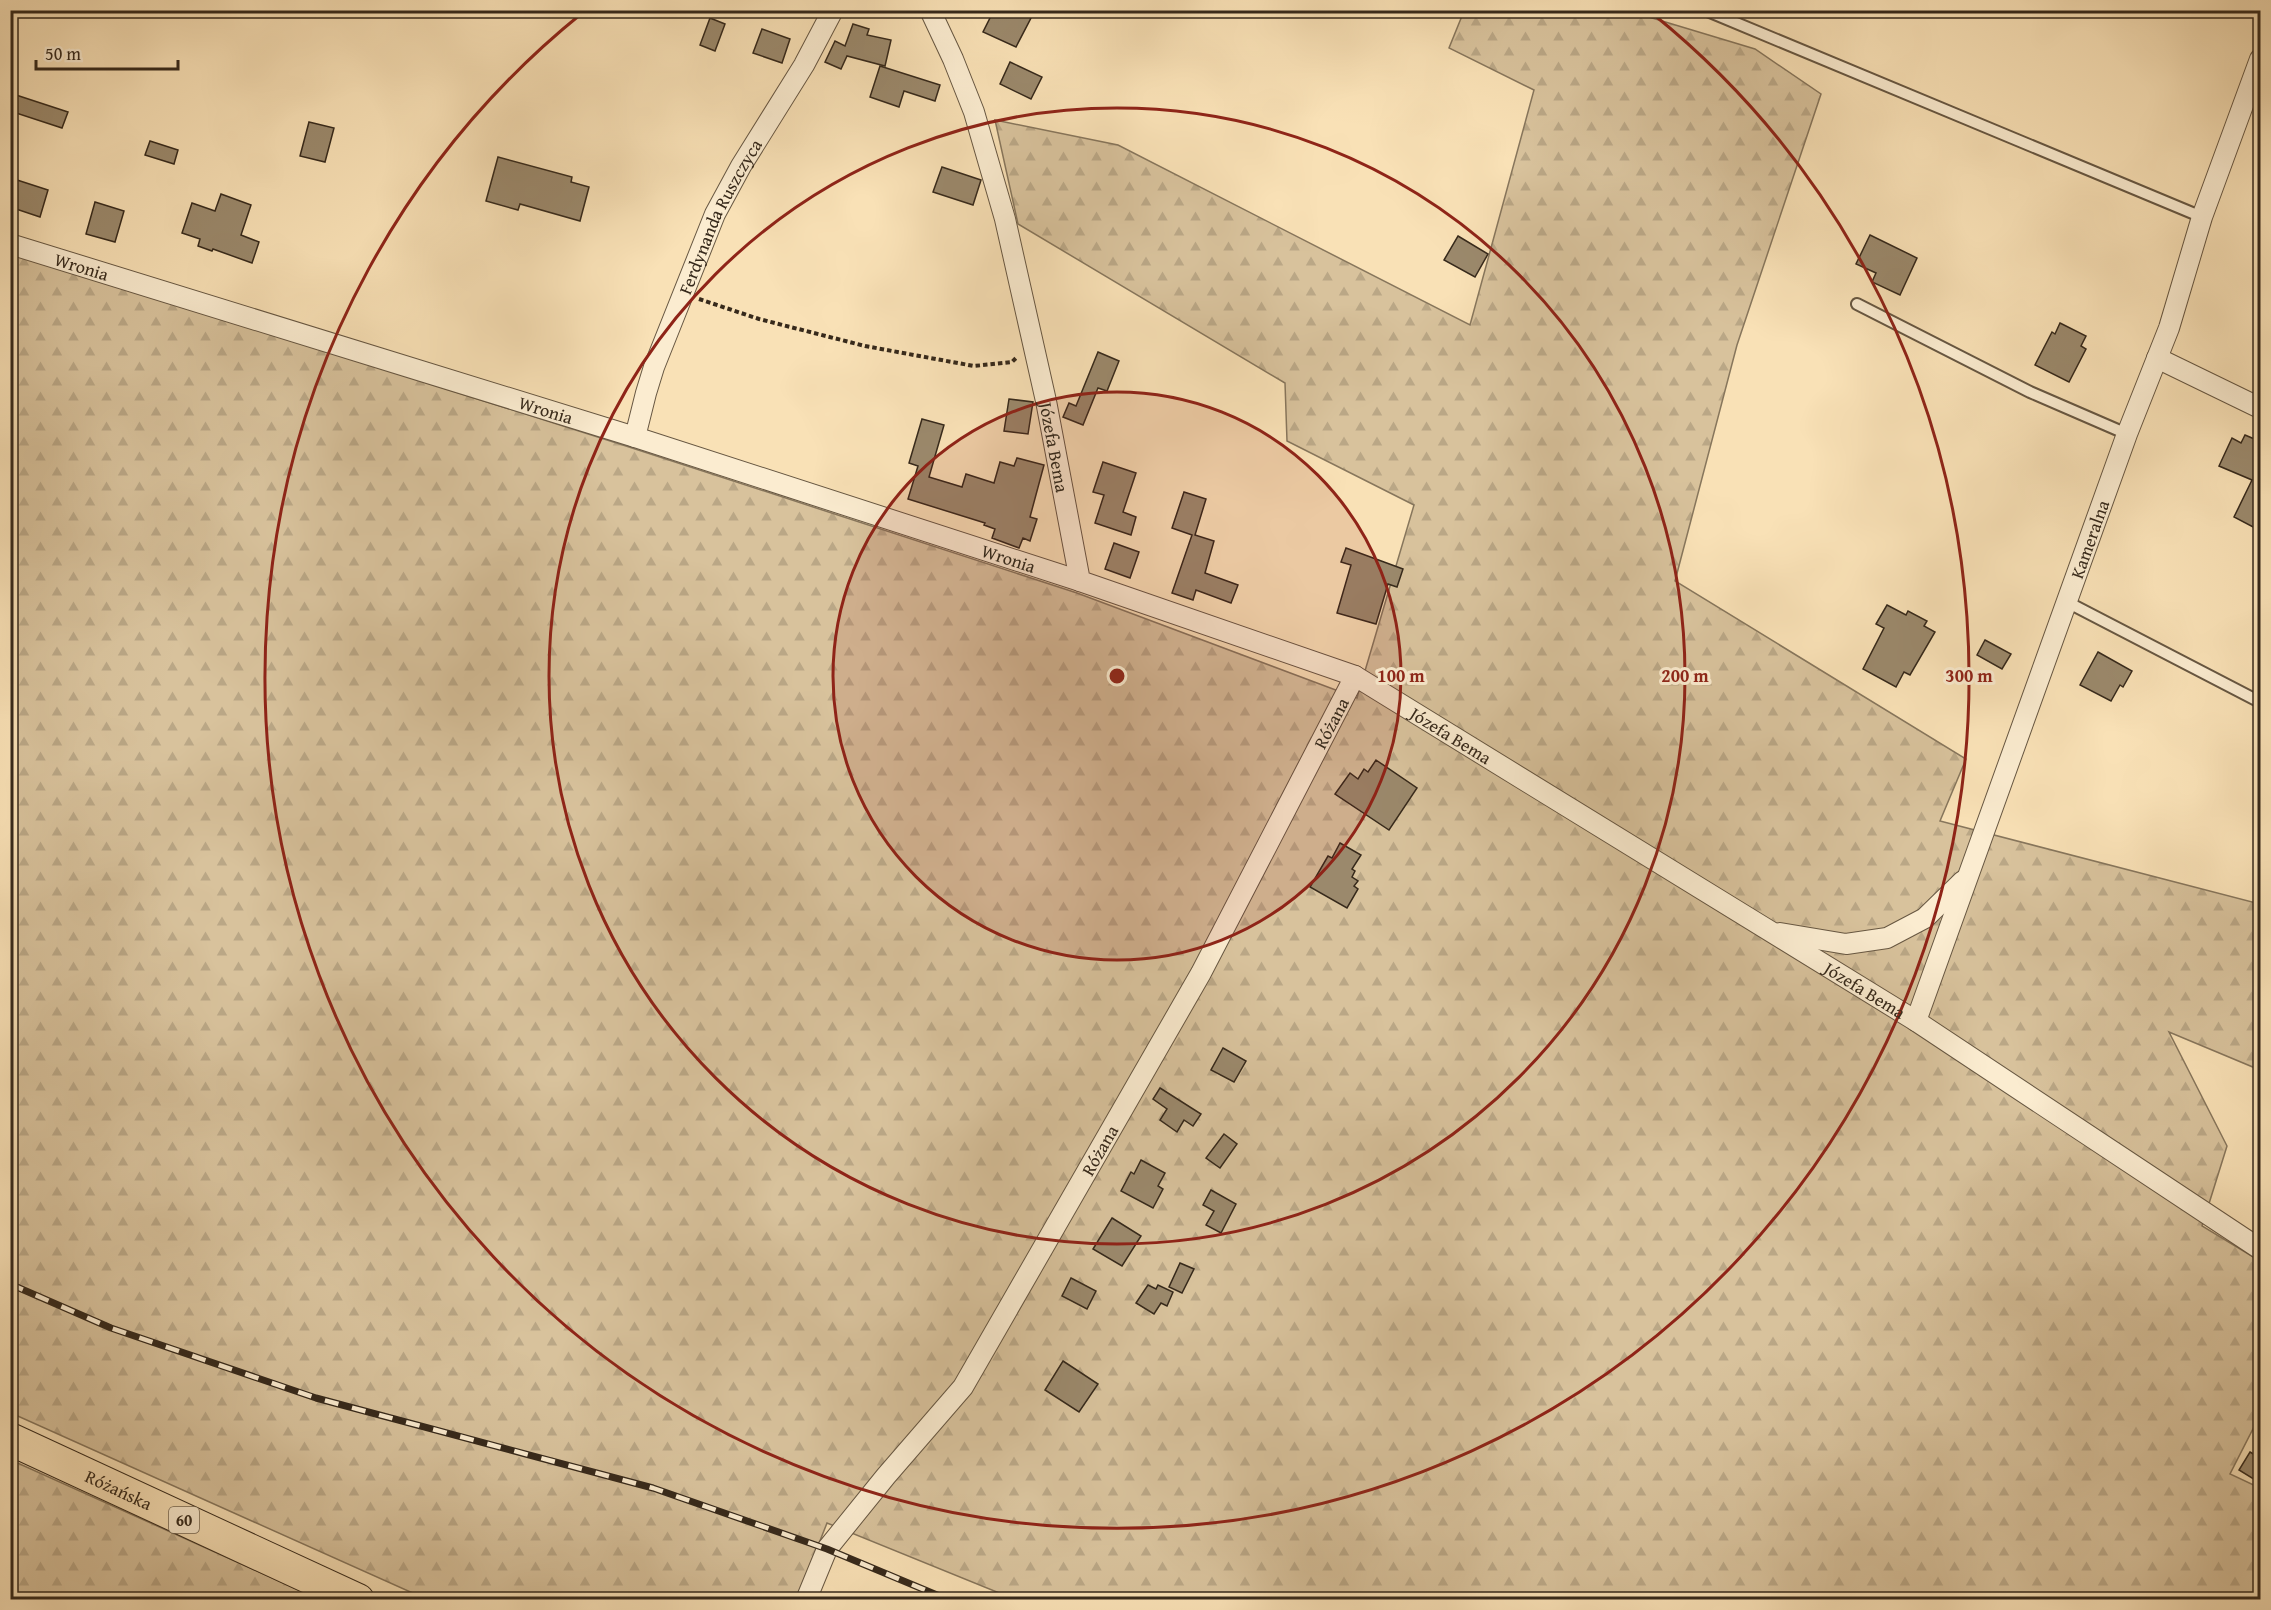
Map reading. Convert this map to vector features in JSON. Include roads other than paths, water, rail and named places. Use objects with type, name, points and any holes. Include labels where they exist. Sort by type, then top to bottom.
[{"type":"main road","name":"Różańska","points":[[10,1439],[358,1599]]},
{"type":"street","name":"Ferdynanda Ruszczyca","points":[[635,437],[645,393],[715,214],[741,166],[804,65],[833,10]]},
{"type":"street","name":"Józefa Bema","points":[[930,10],[974,112],[1005,219],[1046,401],[1080,581],[1355,676],[1916,1021],[2260,1249]]},
{"type":"street","name":"Kameralna","points":[[1916,1021],[2127,434],[2169,328],[2202,217],[2260,59]]},
{"type":"street","name":"Wronia","points":[[10,244],[635,437],[1080,581]]},
{"type":"street","points":[[2157,357],[2260,408]]},
{"type":"street","name":"Różana","points":[[806,1599],[827,1549],[963,1387],[1201,973],[1355,676]]},
{"type":"street","points":[[1769,931],[1846,944],[1887,938],[1925,918],[1967,877]]},
{"type":"lane","points":[[1705,10],[2202,217]]},
{"type":"lane","points":[[1857,304],[2030,392],[2127,434]]},
{"type":"lane","points":[[2067,602],[2260,702]]},
{"type":"railway","points":[[10,1284],[111,1328],[316,1398],[653,1488],[827,1549],[949,1600]]}]
